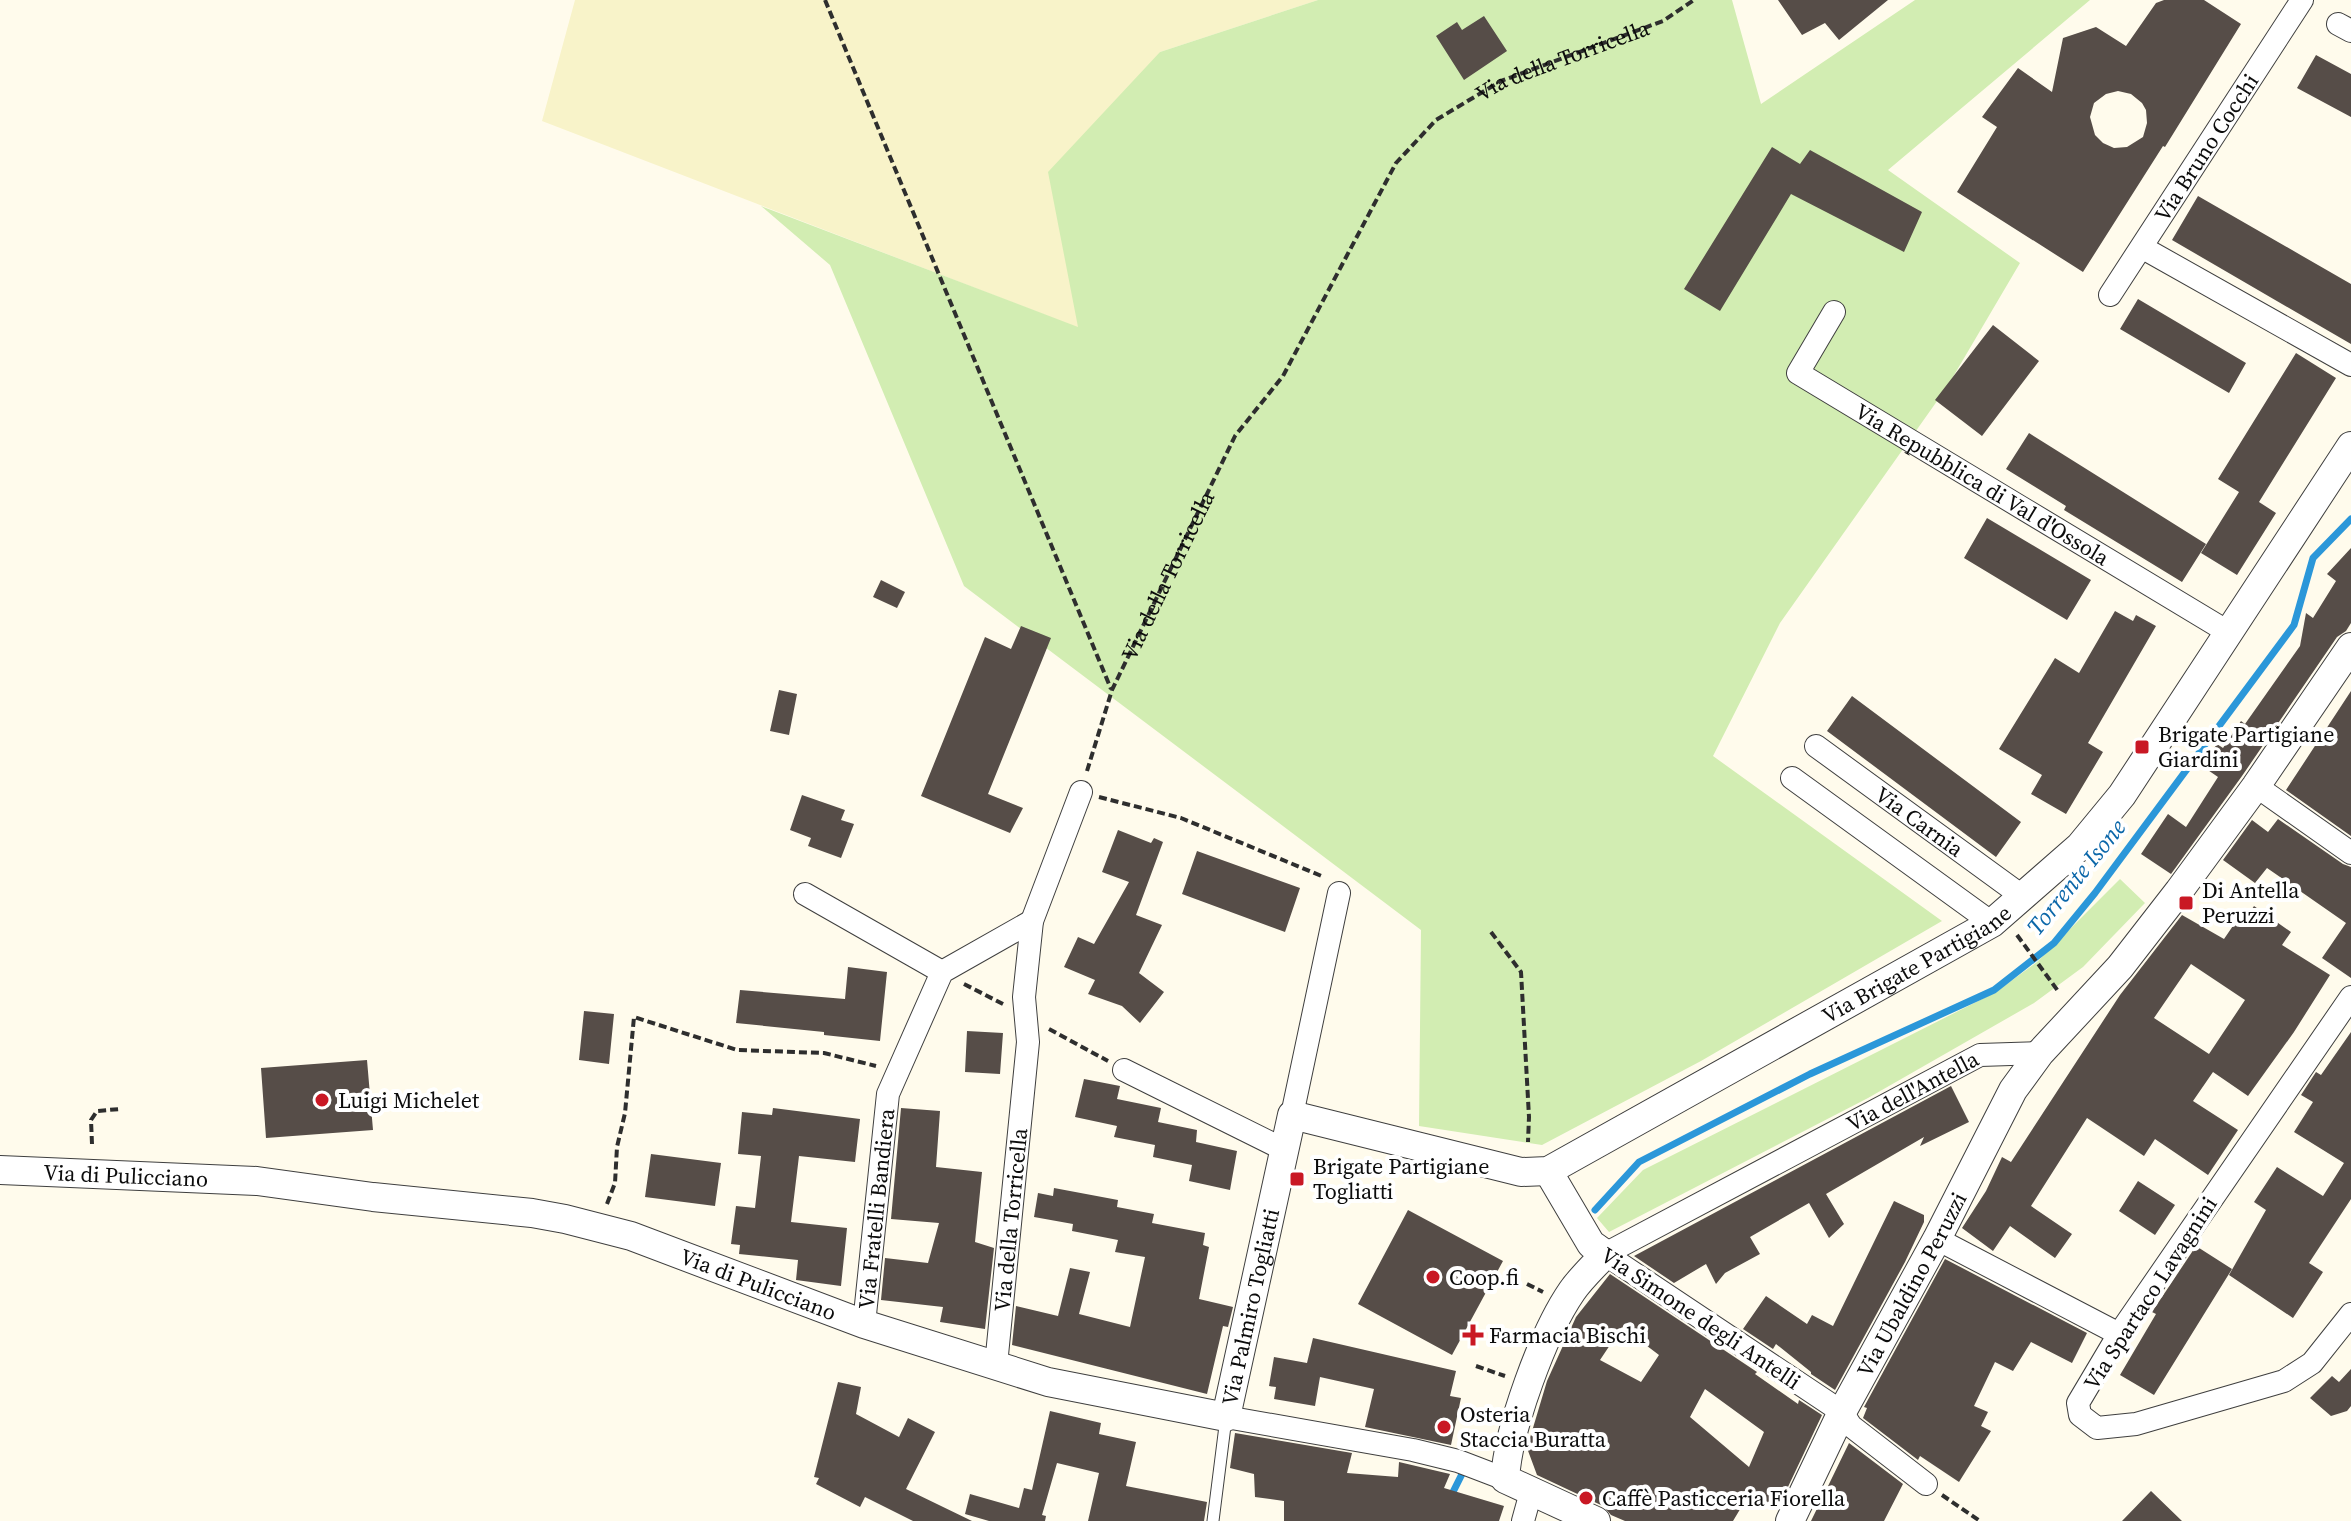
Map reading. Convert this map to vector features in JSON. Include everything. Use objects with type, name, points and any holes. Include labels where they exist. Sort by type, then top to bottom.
[{"type":"street","name":"Via Bruno Cocchi","points":[[2110,295],[2302,0]]},
{"type":"street","points":[[2143,248],[2351,365]]},
{"type":"street","name":"Via Repubblica di Val d'Ossola","points":[[1834,312],[1798,373],[2228,632]]},
{"type":"street","name":"Via Brigate Partigiane","points":[[1548,1171],[2004,928],[2022,896],[2080,846],[2122,795],[2351,446]]},
{"type":"street","points":[[2040,1053],[2120,967],[2256,786],[2351,647]]},
{"type":"street","name":"Via Carnia","points":[[1816,746],[2022,896]]},
{"type":"street","name":"Via Carnia","points":[[1792,778],[2004,928]]},
{"type":"street","points":[[2256,786],[2351,853]]},
{"type":"street","name":"Via della Torricella","points":[[996,1365],[1028,1042],[1024,997],[1032,921],[1081,792]]},
{"type":"street","name":"Via Palmiro Togliatti","points":[[1226,1417],[1339,893]]},
{"type":"street","points":[[805,894],[942,972],[1032,921]]},
{"type":"street","name":"Via Fratelli Bandiera","points":[[864,1324],[888,1094],[942,972]]},
{"type":"street","name":"Via Spartaco Lavagnini","points":[[2351,997],[2119,1334],[2078,1403],[2080,1415],[2097,1428],[2136,1424],[2284,1381],[2312,1363],[2351,1314]]},
{"type":"street","name":"Via Ubaldino Peruzzi","points":[[1790,1521],[1842,1412],[1937,1239],[2013,1090],[2040,1053]]},
{"type":"street","name":"Via dell'Antella","points":[[1505,1479],[1507,1452],[1541,1352],[1572,1290],[1605,1254],[1980,1055],[2040,1053]]},
{"type":"street","points":[[1124,1070],[1285,1150]]},
{"type":"street","points":[[1292,1115],[1521,1172],[1548,1171]]},
{"type":"street","name":"Via di Pulicciano","points":[[0,1170],[257,1181],[373,1197],[532,1213],[599,1227],[664,1248],[864,1324],[1065,1386],[1413,1450],[1471,1465],[1505,1479]]},
{"type":"street","name":"Via Simone degli Antelli","points":[[1548,1171],[1591,1244],[1842,1412],[1851,1426],[1926,1484]]},
{"type":"street","points":[[1937,1239],[2119,1334]]},
{"type":"street","points":[[1505,1479],[1596,1521]]},
{"type":"street","points":[[1523,1521],[1531,1492]]},
{"type":"lane","points":[[1213,1521],[1226,1417]]},
{"type":"path","points":[[825,0],[1112,690]]},
{"type":"path","name":"Via della Torricella","points":[[1081,792],[1112,690],[1235,436],[1283,376],[1396,163],[1436,120],[1501,81],[1663,21],[1694,0]]},
{"type":"path","points":[[1081,792],[1181,818],[1329,879],[1339,893]]},
{"type":"path","points":[[2004,928],[2058,991]]},
{"type":"path","points":[[1491,932],[1521,972],[1528,1142]]},
{"type":"path","points":[[942,972],[1124,1070]]},
{"type":"path","points":[[599,1227],[615,1183],[634,1017],[737,1050],[824,1053],[898,1071]]},
{"type":"path","points":[[92,1144],[91,1120],[97,1111],[120,1109]]},
{"type":"path","points":[[1527,1284],[1543,1292]]},
{"type":"path","points":[[1926,1484],[1980,1521]]},
{"type":"shaded area","points":[[575,0],[1318,0],[1160,52],[1079,328],[542,121]]},
{"type":"green space","points":[[1318,0],[1732,0],[1761,104],[1915,0],[2090,0],[1888,170],[2020,263],[1947,387],[1780,623],[1713,756],[1942,921],[1701,1061],[1542,1145],[1419,1126],[1421,930],[964,586],[830,265],[761,206],[1078,327],[1048,172],[1160,52]]},
{"type":"green space","points":[[2120,879],[2145,903],[2083,967],[2034,1003],[1868,1098],[1609,1232],[1597,1218],[1643,1170],[1996,992],[2037,962]]},
{"type":"building","points":[[1778,0],[1888,0],[1839,40],[1825,23],[1802,35]]},
{"type":"building","points":[[2164,0],[2204,0],[2241,24],[2083,272],[1957,192],[1997,127],[1982,117],[2018,68],[2052,92],[2063,38],[2096,27],[2126,46],[2156,3]],"holes":[[[2118,91],[2131,94],[2146,110],[2147,123],[2143,137],[2127,147],[2114,148],[2095,135],[2090,117],[2094,103],[2106,94]]]},
{"type":"building","points":[[1484,16],[1507,51],[1464,80],[1436,36],[1457,22],[1462,30]]},
{"type":"building","points":[[2316,55],[2351,74],[2351,117],[2297,88]]},
{"type":"building","points":[[1772,147],[1800,164],[1810,150],[1922,212],[1904,252],[1791,194],[1720,311],[1684,289]]},
{"type":"building","points":[[2198,196],[2351,284],[2351,344],[2172,240]]},
{"type":"building","points":[[2138,299],[2246,363],[2229,393],[2120,329]]},
{"type":"building","points":[[1993,325],[2039,361],[1982,436],[1935,400]]},
{"type":"building","points":[[2296,353],[2336,378],[2259,502],[2276,513],[2237,575],[2201,553],[2239,492],[2218,479]]},
{"type":"building","points":[[2029,433],[2206,544],[2182,582],[2064,510],[2066,506],[2006,469]]},
{"type":"building","points":[[1987,518],[2091,580],[2067,620],[1964,558]]},
{"type":"building","points":[[2351,548],[2351,623],[2337,637],[2171,874],[2141,854],[2168,814],[2186,827],[2218,777],[2202,766],[2217,744],[2223,748],[2241,721],[2245,724],[2300,646],[2306,613],[2313,618],[2336,581],[2327,574]]},
{"type":"building","points":[[881,580],[905,592],[897,608],[873,597]]},
{"type":"building","points":[[2115,611],[2133,621],[2136,615],[2156,626],[2088,743],[2103,752],[2066,814],[2031,794],[2042,775],[1999,749],[2055,658],[2079,673]]},
{"type":"building","points":[[1021,626],[1051,638],[988,794],[1023,808],[1010,833],[921,796],[985,637],[1011,649]]},
{"type":"building","points":[[779,690],[797,694],[789,735],[770,731]]},
{"type":"building","points":[[2351,691],[2351,836],[2286,790]]},
{"type":"building","points":[[1852,696],[2021,822],[1996,857],[1827,731]]},
{"type":"building","points":[[802,795],[845,810],[841,820],[854,824],[841,858],[808,846],[811,838],[790,830]]},
{"type":"building","points":[[2278,819],[2351,867],[2351,978],[2322,958],[2346,923],[2267,868],[2255,883],[2223,860],[2252,820],[2268,832]]},
{"type":"building","points":[[1118,830],[1151,843],[1154,838],[1163,842],[1136,915],[1162,925],[1139,973],[1164,992],[1140,1023],[1122,1006],[1088,994],[1095,980],[1064,967],[1078,937],[1094,944],[1129,882],[1102,872]]},
{"type":"building","points":[[1197,851],[1300,888],[1285,932],[1182,894]]},
{"type":"building","points":[[2254,906],[2291,932],[2282,945],[2330,975],[2248,1096],[2213,1072],[2193,1101],[2238,1130],[2208,1175],[2155,1139],[2144,1156],[2087,1118],[2031,1206],[2072,1234],[2055,1258],[2010,1226],[1993,1251],[1962,1228],[1986,1191],[2002,1157],[2011,1162],[2120,995],[2182,915],[2224,939],[2239,917],[2244,921]],"holes":[[[2191,964],[2245,1000],[2209,1054],[2154,1018]]]},
{"type":"building","points":[[848,967],[887,972],[880,1041],[736,1023],[740,990],[845,999]]},
{"type":"building","points":[[584,1011],[614,1014],[609,1064],[579,1060]]},
{"type":"building","points":[[967,1031],[1003,1033],[1000,1074],[965,1072]]},
{"type":"building","points":[[2351,1032],[2351,1199],[2309,1263],[2323,1272],[2293,1318],[2229,1275],[2266,1210],[2254,1202],[2277,1167],[2323,1196],[2344,1163],[2294,1132],[2313,1102],[2301,1095],[2316,1072],[2321,1075]]},
{"type":"building","points":[[367,1060],[373,1130],[266,1138],[261,1068]]},
{"type":"building","points":[[1084,1079],[1120,1086],[1117,1099],[1161,1108],[1158,1122],[1197,1130],[1196,1142],[1237,1151],[1230,1190],[1189,1181],[1192,1165],[1153,1157],[1155,1145],[1114,1137],[1117,1126],[1075,1117]]},
{"type":"building","points":[[1951,1086],[1969,1122],[1920,1146],[1924,1137],[1826,1194],[1844,1224],[1829,1238],[1809,1203],[1750,1237],[1760,1254],[1725,1273],[1716,1284],[1706,1264],[1674,1283],[1634,1256]]},
{"type":"building","points":[[773,1108],[860,1119],[855,1162],[799,1156],[791,1222],[847,1228],[841,1286],[796,1280],[798,1260],[739,1254],[740,1245],[731,1244],[736,1206],[755,1208],[761,1156],[738,1154],[742,1112],[772,1115]]},
{"type":"building","points":[[901,1108],[940,1111],[936,1167],[982,1172],[975,1242],[994,1248],[985,1329],[940,1322],[943,1307],[881,1300],[885,1258],[928,1263],[939,1223],[891,1219]]},
{"type":"building","points":[[651,1154],[721,1163],[715,1206],[645,1197]]},
{"type":"building","points":[[2138,1181],[2175,1205],[2155,1235],[2119,1211]]},
{"type":"building","points":[[1054,1188],[1118,1200],[1117,1207],[1154,1214],[1152,1223],[1205,1233],[1203,1245],[1209,1247],[1199,1299],[1233,1307],[1228,1327],[1223,1326],[1207,1394],[1012,1345],[1016,1306],[1058,1316],[1070,1268],[1090,1272],[1079,1314],[1130,1327],[1145,1257],[1115,1252],[1118,1240],[1072,1231],[1073,1224],[1034,1217],[1038,1193],[1053,1196]]},
{"type":"building","points":[[1894,1201],[1924,1215],[1924,1222],[1835,1390],[1776,1344],[1773,1349],[1743,1329],[1766,1296],[1807,1324],[1812,1315],[1833,1326]]},
{"type":"building","points":[[1408,1210],[1503,1261],[1452,1355],[1358,1304]]},
{"type":"building","points":[[2196,1246],[2232,1269],[2154,1395],[2120,1375],[2156,1314],[2152,1312]]},
{"type":"building","points":[[1945,1259],[2087,1333],[2072,1363],[2031,1342],[2013,1371],[1995,1362],[1974,1406],[1988,1412],[1981,1426],[1991,1431],[1959,1482],[1920,1456],[1918,1460],[1863,1418],[1867,1408],[1864,1407]]},
{"type":"building","points":[[1610,1274],[1757,1372],[1755,1374],[1798,1404],[1799,1400],[1822,1415],[1777,1510],[1748,1496],[1733,1521],[1625,1521],[1611,1515],[1603,1506],[1537,1475],[1527,1448],[1547,1381],[1576,1317]],"holes":[[[1622,1327],[1659,1355],[1641,1382],[1600,1360]],[[1705,1389],[1764,1432],[1749,1467],[1690,1417]]]},
{"type":"building","points":[[1313,1338],[1456,1371],[1450,1396],[1461,1398],[1451,1445],[1365,1427],[1374,1389],[1320,1377],[1315,1406],[1274,1399],[1276,1387],[1269,1386],[1274,1357],[1307,1363]]},
{"type":"building","points":[[2351,1369],[2351,1406],[2347,1411],[2331,1416],[2310,1398],[2332,1376],[2339,1382]]},
{"type":"building","points":[[838,1382],[861,1387],[856,1414],[899,1437],[908,1418],[935,1432],[906,1489],[972,1521],[913,1521],[865,1497],[860,1507],[816,1484],[819,1478],[814,1477]]},
{"type":"building","points":[[1050,1411],[1101,1423],[1099,1434],[1136,1442],[1126,1486],[1207,1502],[1204,1521],[1088,1521],[1099,1473],[1057,1463],[1042,1515],[1046,1516],[1045,1521],[989,1521],[965,1514],[970,1494],[1019,1508],[1024,1488],[1032,1490]]},
{"type":"building","points":[[1235,1433],[1352,1453],[1347,1473],[1398,1477],[1399,1462],[1450,1474],[1444,1488],[1504,1506],[1499,1521],[1284,1521],[1284,1501],[1255,1497],[1254,1474],[1230,1468]]},
{"type":"building","points":[[1849,1443],[1903,1484],[1884,1521],[1811,1521]]},
{"type":"building","points":[[2151,1491],[2182,1521],[2122,1521]]},
{"type":"waterway","name":"Torrente Isone","points":[[1595,1210],[1639,1162],[1810,1074],[1994,990],[2054,943],[2095,893],[2294,625],[2313,558],[2351,519]]},
{"type":"waterway","name":"Torrente Isone","points":[[1450,1498],[1462,1474]]},
{"type":"place","name":"Brigate Partigiane Giardini","points":[[2142,747]]},
{"type":"place","name":"Di Antella Peruzzi","points":[[2186,903]]},
{"type":"place","name":"Luigi Michelet","points":[[322,1100]]},
{"type":"place","name":"Brigate Partigiane Togliatti","points":[[1297,1179]]},
{"type":"place","name":"Coop.fi","points":[[1433,1277]]},
{"type":"place","name":"Farmacia Bischi","points":[[1473,1335]]},
{"type":"place","name":"Osteria Staccia Buratta","points":[[1444,1427]]},
{"type":"place","name":"Caffè Pasticceria Fiorella","points":[[1586,1498]]}]
